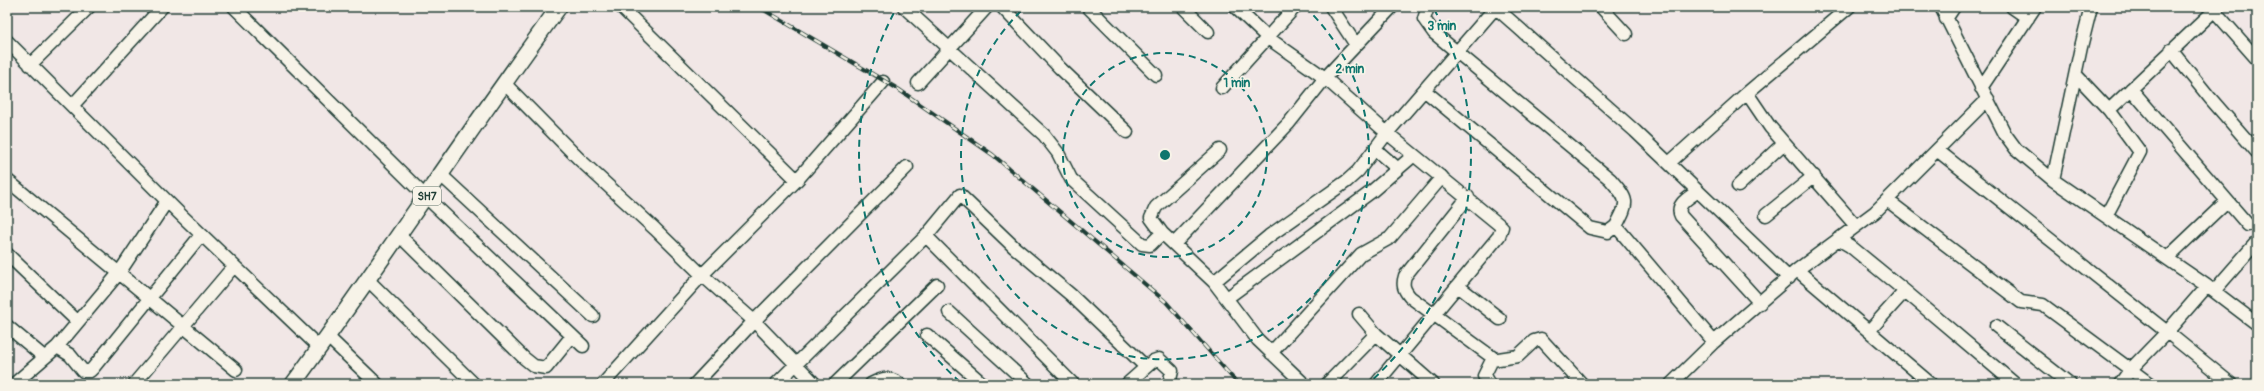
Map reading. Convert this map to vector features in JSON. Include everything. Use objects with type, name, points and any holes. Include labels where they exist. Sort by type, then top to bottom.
[{"type":"main road","name":"SH7","points":[[295,383],[400,235],[504,83],[559,7]]},
{"type":"street","points":[[30,66],[89,7]]},
{"type":"street","points":[[72,106],[162,7]]},
{"type":"street","points":[[234,7],[426,197],[582,346]]},
{"type":"street","points":[[620,7],[797,180]]},
{"type":"street","points":[[904,7],[1044,135],[1058,153],[1071,179],[1142,244],[1150,245],[1162,233]]},
{"type":"street","points":[[918,84],[948,48],[987,7]]},
{"type":"street","points":[[1002,7],[1060,68],[1128,132]]},
{"type":"street","points":[[1088,7],[1156,75]]},
{"type":"street","points":[[1184,7],[1208,32]]},
{"type":"street","points":[[1236,7],[1268,38],[1325,78],[1387,133],[1502,227],[1500,236],[1376,384]]},
{"type":"street","points":[[1222,88],[1294,7]]},
{"type":"street","points":[[1331,7],[1356,45]]},
{"type":"street","points":[[1175,243],[1289,123],[1325,78],[1392,7]]},
{"type":"street","points":[[1424,90],[1590,228],[1608,232],[1616,226],[1626,202],[1622,194],[1610,179],[1434,33],[1424,19],[1428,7]]},
{"type":"street","points":[[1214,282],[1270,236],[1347,181],[1358,171],[1387,133],[1495,7],[1698,191],[1793,274],[1870,331],[1931,384]]},
{"type":"street","points":[[1601,7],[1626,34]]},
{"type":"street","points":[[1668,163],[1747,93],[1849,7]]},
{"type":"street","points":[[1941,7],[2005,134],[2016,149],[2053,180],[2211,289],[2257,324]]},
{"type":"street","points":[[1946,19],[1954,7]]},
{"type":"street","points":[[2012,7],[2028,18]]},
{"type":"street","points":[[1981,88],[2035,7]]},
{"type":"street","points":[[2053,180],[2082,41],[2092,7]]},
{"type":"street","points":[[2109,110],[2214,8],[2257,59]]},
{"type":"street","points":[[7,41],[30,66],[234,266],[324,342],[377,384]]},
{"type":"street","points":[[2171,50],[2257,152]]},
{"type":"street","points":[[2076,75],[2109,110],[2140,152],[2106,216]]},
{"type":"street","points":[[603,384],[702,275],[797,180],[882,82]]},
{"type":"street","points":[[504,83],[579,159],[655,229],[702,275],[754,320],[815,384]]},
{"type":"street","points":[[2131,89],[2248,225]]},
{"type":"street","points":[[1747,93],[1770,127],[1856,226]]},
{"type":"street","points":[[1671,384],[1714,342],[1793,274],[1856,226],[1887,200],[1988,100]]},
{"type":"street","points":[[1738,186],[1784,143]]},
{"type":"street","points":[[1375,149],[1398,169]]},
{"type":"street","points":[[1220,150],[1153,210],[1151,218],[1162,233],[1175,243],[1214,282],[1258,340],[1304,384]]},
{"type":"street","points":[[1937,150],[2231,384]]},
{"type":"street","points":[[1227,298],[1278,259],[1323,228],[1414,155]]},
{"type":"street","points":[[695,384],[754,320],[907,167]]},
{"type":"street","points":[[441,175],[593,316]]},
{"type":"street","points":[[1766,215],[1814,176]]},
{"type":"street","points":[[1271,353],[1361,254],[1390,238],[1442,177]]},
{"type":"street","points":[[7,180],[236,370]]},
{"type":"street","points":[[1698,191],[1681,203],[1679,208],[1681,216],[1760,303]]},
{"type":"street","points":[[776,384],[926,236],[960,195],[1014,247],[1071,295],[1146,366]]},
{"type":"street","points":[[1468,198],[1405,276],[1403,283],[1404,290],[1410,297],[1487,353],[1492,360]]},
{"type":"street","points":[[1887,200],[2021,302],[2043,305],[2150,384]]},
{"type":"street","points":[[15,384],[57,347],[119,273],[167,201]]},
{"type":"street","points":[[2167,258],[2227,201]]},
{"type":"street","points":[[1616,226],[1714,342]]},
{"type":"street","points":[[57,347],[70,355],[83,371],[90,371],[201,235]]},
{"type":"street","points":[[400,235],[505,340],[534,366],[546,368],[572,336]]},
{"type":"street","points":[[926,236],[1073,384]]},
{"type":"street","points":[[1838,239],[1905,291],[2015,384]]},
{"type":"street","points":[[2120,384],[2131,369],[2255,244]]},
{"type":"street","points":[[7,254],[78,322]]},
{"type":"street","points":[[134,384],[182,325],[234,266]]},
{"type":"street","points":[[368,280],[474,384]]},
{"type":"street","points":[[843,382],[937,285]]},
{"type":"street","points":[[1458,286],[1500,320]]},
{"type":"street","points":[[1870,331],[1905,291]]},
{"type":"street","points":[[949,312],[1028,384]]},
{"type":"street","points":[[1359,314],[1376,334],[1399,356],[1433,384]]},
{"type":"street","points":[[7,326],[44,357]]},
{"type":"street","points":[[1996,326],[2070,384]]},
{"type":"street","points":[[1327,384],[1376,334]]},
{"type":"street","points":[[927,335],[983,384]]},
{"type":"street","points":[[1492,360],[1518,356],[1534,341],[1541,339],[1582,384]]},
{"type":"street","points":[[1127,384],[1146,366],[1156,360],[1162,360],[1172,370],[1169,384]]},
{"type":"street","points":[[1489,384],[1484,376],[1492,360]]},
{"type":"street","points":[[871,384],[884,378],[891,378],[900,384]]},
{"type":"railway","points":[[759,7],[898,89],[993,155],[1166,302],[1238,384]]}]
